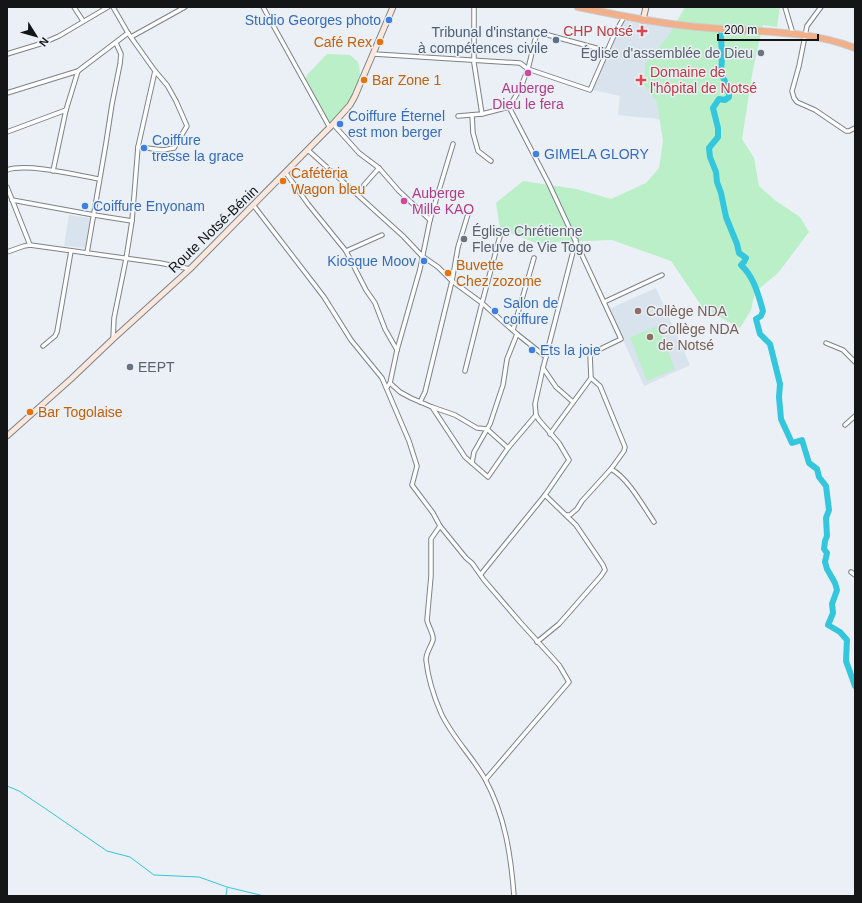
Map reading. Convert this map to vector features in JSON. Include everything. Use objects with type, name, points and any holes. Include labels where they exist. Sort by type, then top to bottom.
[{"type":"highway","points":[[578,7],[600,9],[624,17],[693,27],[793,34],[837,42],[855,48]]},
{"type":"main road","name":"Route Notsé-Bénin","points":[[7,436],[76,375],[190,269],[309,151],[332,126],[355,96],[393,7]]},
{"type":"main road","points":[[643,20],[646,7]]},
{"type":"street","points":[[74,7],[83,21]]},
{"type":"street","points":[[7,54],[43,43],[59,36],[108,7]]},
{"type":"street","points":[[113,7],[131,37],[167,85],[187,126],[174,148],[163,150],[138,147]]},
{"type":"street","points":[[131,37],[185,7]]},
{"type":"street","points":[[263,7],[332,126],[359,153],[378,168],[399,191],[430,220]]},
{"type":"street","points":[[474,7],[474,60],[482,114]]},
{"type":"street","points":[[785,7],[793,34]]},
{"type":"street","points":[[821,7],[808,26],[792,91],[797,102],[815,110],[846,131],[855,128]]},
{"type":"street","points":[[374,54],[520,64],[528,69],[590,90],[624,17]]},
{"type":"street","points":[[7,94],[78,71],[116,43],[128,32]]},
{"type":"street","points":[[458,116],[482,114],[509,107],[520,89],[528,69],[537,32],[607,51]]},
{"type":"street","points":[[87,253],[120,64],[121,54],[116,43]]},
{"type":"street","points":[[53,171],[66,110],[78,71]]},
{"type":"street","points":[[113,339],[114,318],[132,221],[138,147],[155,71]]},
{"type":"street","points":[[509,107],[549,184],[621,339],[590,354],[591,378],[550,434]]},
{"type":"street","points":[[7,132],[66,110]]},
{"type":"street","points":[[472,115],[473,133],[478,151],[491,161]]},
{"type":"street","points":[[387,387],[390,383],[397,350],[420,269],[430,220],[453,144]]},
{"type":"street","points":[[309,151],[403,236],[422,256],[438,267],[452,281],[482,303],[546,357]]},
{"type":"street","points":[[7,170],[18,167],[99,179]]},
{"type":"street","points":[[364,185],[378,168]]},
{"type":"street","points":[[286,173],[308,204],[346,251],[366,290],[375,303],[385,329],[397,350]]},
{"type":"street","points":[[7,187],[30,245]]},
{"type":"street","points":[[12,200],[132,221]]},
{"type":"street","points":[[254,206],[324,297],[351,340],[382,378],[409,441],[417,466],[412,485],[433,513],[440,526],[537,642],[559,665],[569,682],[486,780]]},
{"type":"street","points":[[420,402],[425,392],[452,281],[458,248],[468,214]]},
{"type":"street","points":[[346,251],[382,236]]},
{"type":"street","points":[[465,371],[500,236]]},
{"type":"street","points":[[481,574],[545,495],[569,460],[559,443],[550,434],[536,415],[535,404],[542,368],[576,240]]},
{"type":"street","points":[[7,252],[30,245],[160,263],[190,269]]},
{"type":"street","points":[[43,346],[55,336],[57,332],[71,251]]},
{"type":"street","points":[[513,330],[534,258]]},
{"type":"street","points":[[604,302],[662,275]]},
{"type":"street","points":[[472,463],[474,452],[487,429],[503,385],[507,359],[517,334]]},
{"type":"street","points":[[826,343],[843,350],[855,362]]},
{"type":"street","points":[[542,368],[556,387],[573,402]]},
{"type":"street","points":[[566,515],[574,513],[582,501],[611,469],[624,451],[625,447],[600,386],[591,378]]},
{"type":"street","points":[[390,383],[400,392],[420,402],[455,415],[477,428],[487,429],[508,448]]},
{"type":"street","points":[[432,407],[465,457],[488,477],[508,448],[536,415]]},
{"type":"street","points":[[845,425],[855,416]]},
{"type":"street","points":[[611,469],[619,475],[630,488],[654,522]]},
{"type":"street","points":[[537,642],[559,624],[602,576],[604,570],[603,565],[581,531],[545,495]]},
{"type":"street","points":[[440,526],[431,539],[431,576],[427,620],[433,634],[433,640],[427,653],[428,670],[442,714],[486,780],[495,801],[507,837],[514,880],[514,896]]},
{"type":"shaded area","name":"Domaine de l'hôpital de Notsé","points":[[625,21],[696,31],[674,123],[652,118],[618,115],[620,96],[593,90],[613,38]]},
{"type":"shaded area","points":[[69,215],[90,218],[85,248],[64,246]]},
{"type":"shaded area","name":"Collège NDA de Notsé","points":[[656,288],[690,365],[644,386],[609,309]]},
{"type":"green space","points":[[685,7],[780,7],[777,27],[763,25],[753,69],[742,139],[754,158],[759,186],[776,201],[800,217],[809,232],[778,273],[755,292],[751,310],[740,328],[703,308],[671,261],[612,240],[536,243],[500,229],[496,203],[523,181],[576,189],[611,199],[646,183],[659,168],[663,141],[657,102],[644,85],[645,64],[669,35]]},
{"type":"green space","points":[[327,54],[350,55],[358,62],[360,73],[353,95],[330,124],[305,82],[307,75]]},
{"type":"green space","points":[[658,326],[675,369],[647,381],[630,337]]},
{"type":"waterway","points":[[721,34],[722,59],[720,73],[725,81],[724,87],[729,93],[729,97],[725,100],[719,99],[713,108],[718,128],[718,137],[709,148],[710,157],[716,172],[726,217],[739,253],[746,258],[741,265],[752,280],[763,311],[761,316],[756,319],[760,334],[770,344],[780,384],[779,397],[781,419],[792,443],[802,440],[809,463],[817,469],[819,477],[826,486],[829,510],[826,518],[827,536],[824,549],[827,553],[825,562],[837,590],[832,604],[833,613],[828,625],[840,632],[847,640],[846,661],[855,686]]},
{"type":"waterway","points":[[7,786],[19,791],[107,851],[130,857],[154,875],[199,877],[227,887],[264,896]]},
{"type":"waterway","points":[[226,896],[227,888]]},
{"type":"place","name":"Studio Georges photo","points":[[389,20]]},
{"type":"place","name":"CHP Notsé","points":[[642,31]]},
{"type":"place","name":"Tribunal d'instance à compétences civile","points":[[556,40]]},
{"type":"place","name":"Café Rex","points":[[380,42]]},
{"type":"place","name":"Église d'assemblée de Dieu","points":[[761,53]]},
{"type":"place","name":"Auberge Dieu le fera","points":[[528,73]]},
{"type":"place","name":"Bar Zone 1","points":[[364,80]]},
{"type":"place","name":"Domaine de l'hôpital de Notsé","points":[[641,80]]},
{"type":"place","name":"Coiffure Éternel est mon berger","points":[[340,124]]},
{"type":"place","name":"Coiffure tresse la grace","points":[[144,148]]},
{"type":"place","name":"GIMELA GLORY","points":[[536,154]]},
{"type":"place","name":"Cafétéria Wagon bleu","points":[[283,181]]},
{"type":"place","name":"Auberge Mille KAO","points":[[404,201]]},
{"type":"place","name":"Coiffure Enyonam","points":[[85,206]]},
{"type":"place","name":"Église Chrétienne Fleuve de Vie Togo","points":[[464,239]]},
{"type":"place","name":"Kiosque Moov","points":[[424,261]]},
{"type":"place","name":"Buvette Chez zozome","points":[[448,273]]},
{"type":"place","name":"Salon de coiffure","points":[[495,311]]},
{"type":"place","name":"Collège NDA","points":[[638,311]]},
{"type":"place","name":"Collège NDA de Notsé","points":[[650,337]]},
{"type":"place","name":"Ets la joie","points":[[532,350]]},
{"type":"place","name":"EEPT","points":[[130,367]]},
{"type":"place","name":"Bar Togolaise","points":[[30,412]]}]
